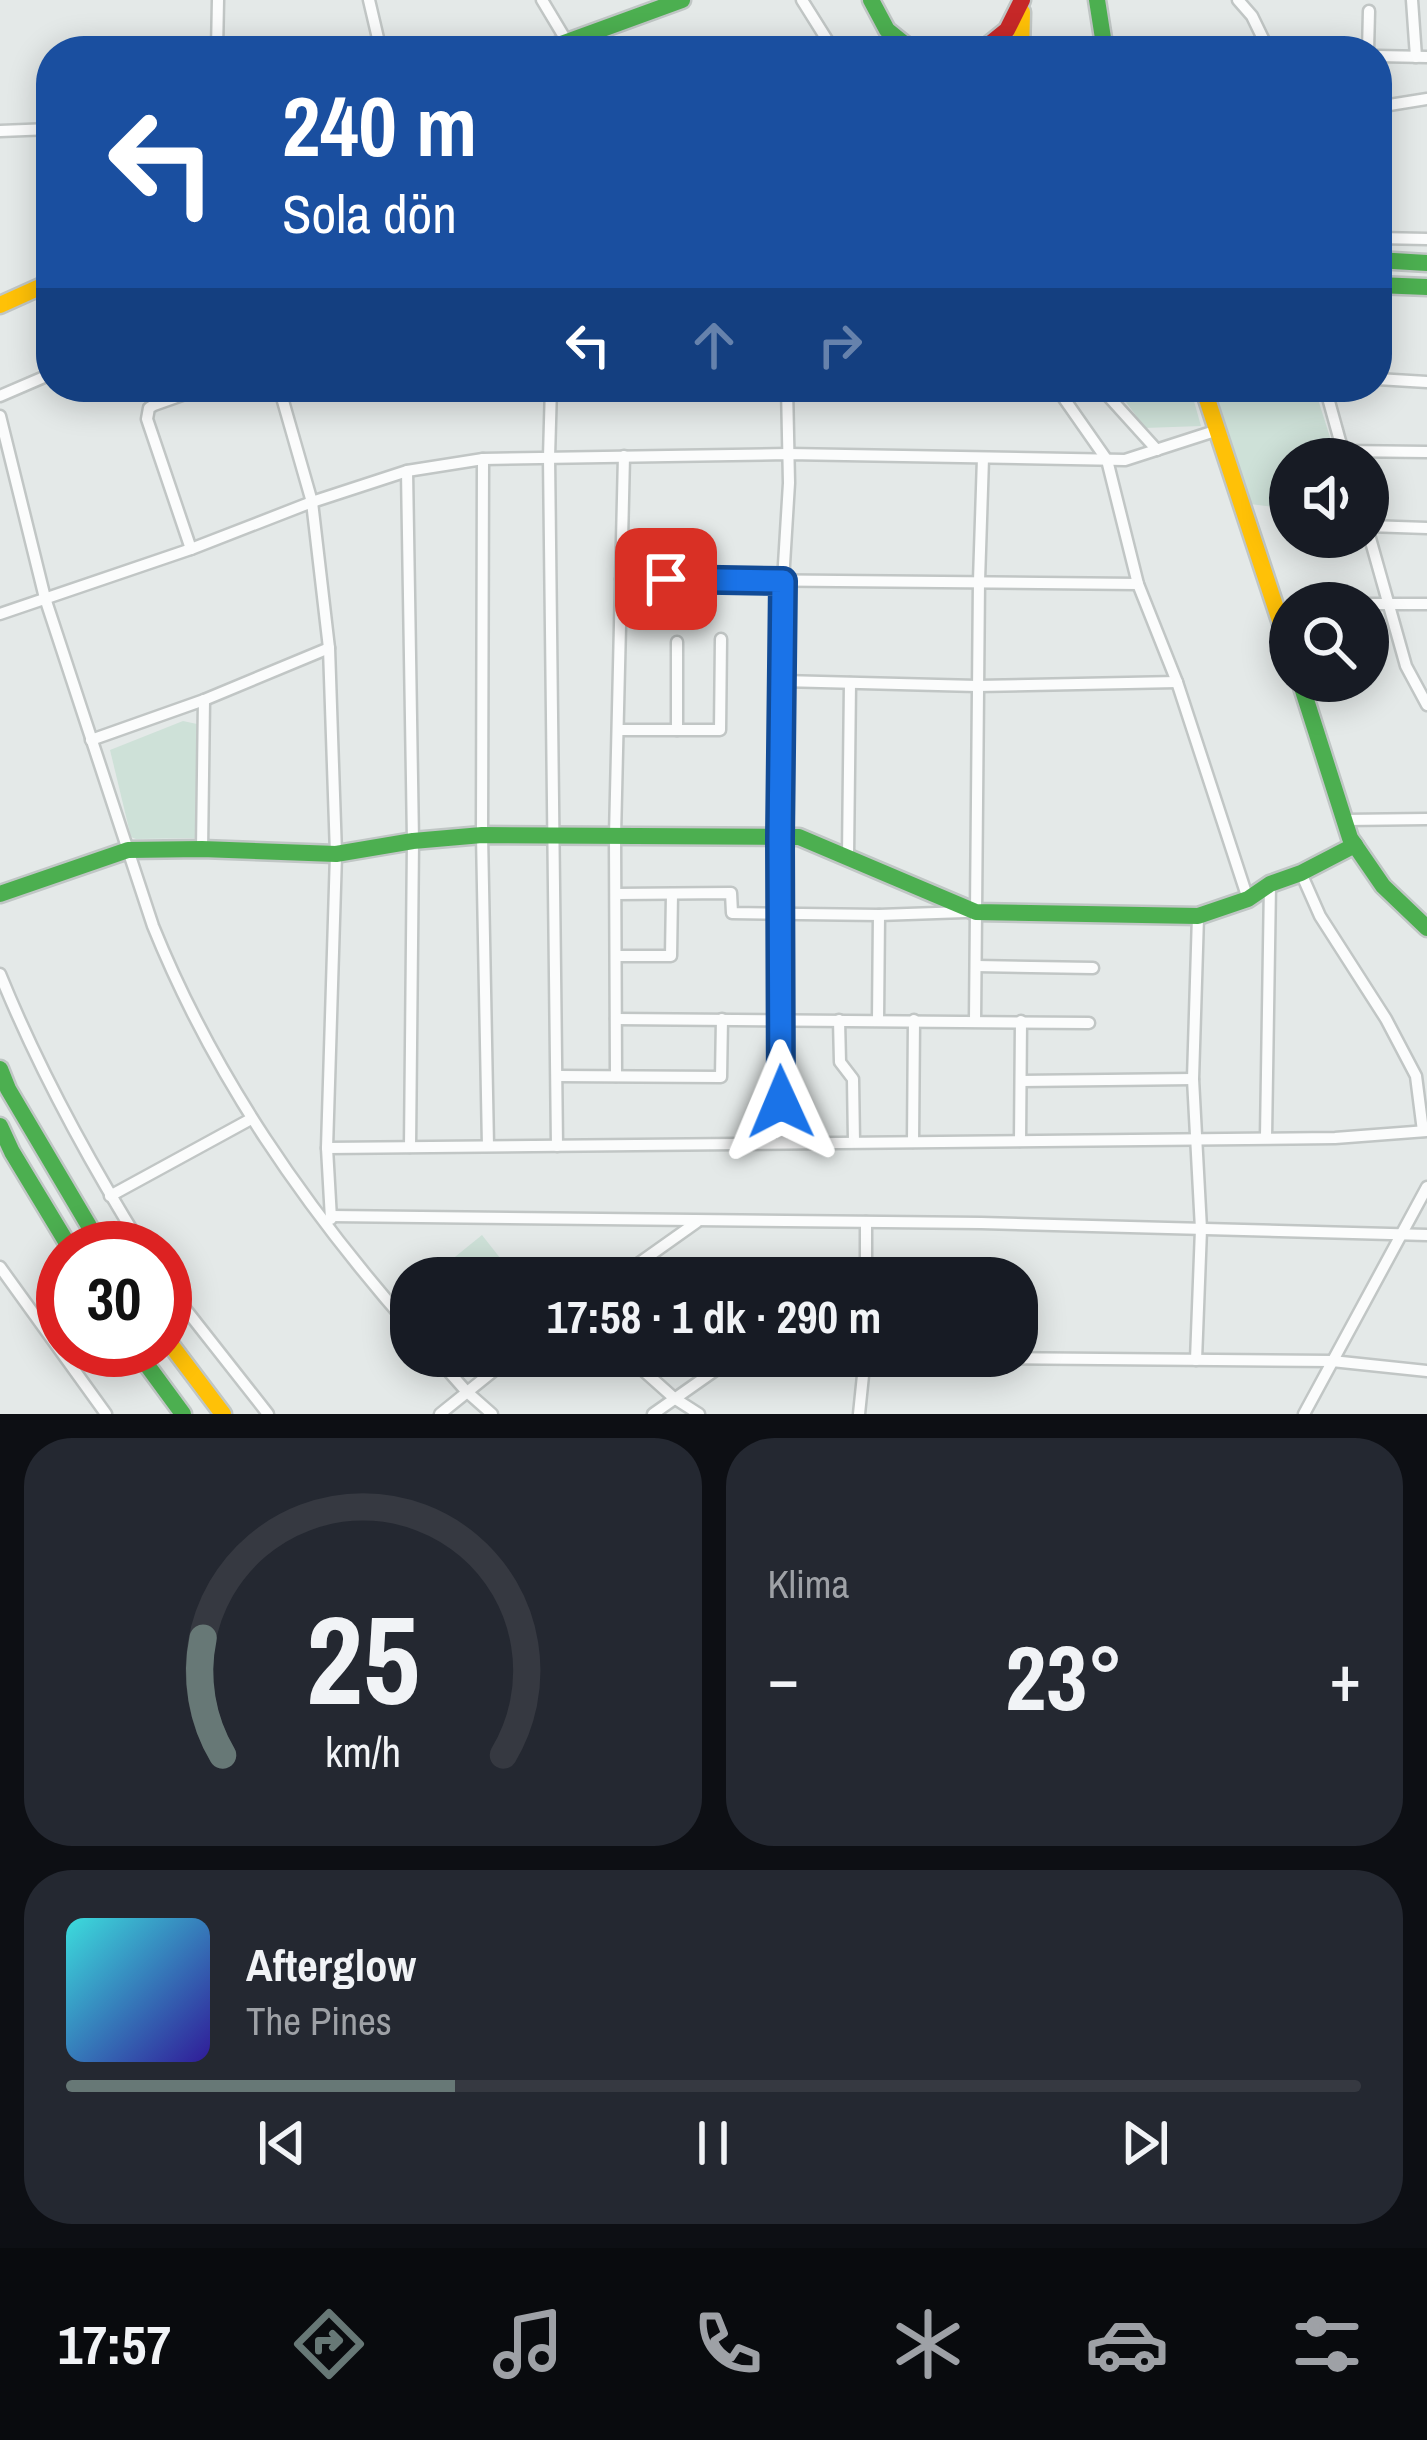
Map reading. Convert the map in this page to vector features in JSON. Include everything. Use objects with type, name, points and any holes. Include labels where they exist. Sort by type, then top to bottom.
[{"type":"main road","points":[[575,36],[646,6],[682,0]]},
{"type":"main road","points":[[859,0],[891,36]]},
{"type":"main road","points":[[871,0],[887,36]]},
{"type":"main road","points":[[1097,0],[1103,36]]},
{"type":"main road","points":[[1002,36],[1023,1]]},
{"type":"main road","points":[[1022,36],[1023,1]]},
{"type":"main road","points":[[1392,261],[1427,262]]},
{"type":"main road","points":[[1392,286],[1427,287]]},
{"type":"main road","points":[[0,305],[36,289]]},
{"type":"main road","points":[[1209,402],[1273,582]]},
{"type":"main road","points":[[1307,702],[1355,845],[1383,886],[1427,928]]},
{"type":"main road","points":[[0,894],[128,850],[336,854],[482,835],[799,837],[976,912],[1198,916],[1248,899],[1355,845]]},
{"type":"main road","points":[[0,1070],[86,1221]]},
{"type":"main road","points":[[0,1126],[54,1221]]},
{"type":"main road","points":[[192,1373],[223,1414]]},
{"type":"main road","points":[[156,1377],[183,1414]]},
{"type":"street","points":[[218,0],[218,36]]},
{"type":"street","points":[[369,0],[377,36]]},
{"type":"street","points":[[542,0],[564,36]]},
{"type":"street","points":[[802,0],[825,36]]},
{"type":"street","points":[[1238,0],[1262,36]]},
{"type":"street","points":[[1392,56],[1422,57],[1412,0]]},
{"type":"street","points":[[1368,36],[1369,11]]},
{"type":"street","points":[[1392,105],[1427,99]]},
{"type":"street","points":[[0,131],[36,130]]},
{"type":"street","points":[[1392,238],[1427,239]]},
{"type":"street","points":[[0,396],[36,380]]},
{"type":"street","points":[[1392,380],[1427,382]]},
{"type":"street","points":[[165,402],[149,408],[147,419],[191,549]]},
{"type":"street","points":[[283,402],[312,502],[329,648],[336,854],[327,1148],[332,1234]]},
{"type":"street","points":[[551,402],[557,1146]]},
{"type":"street","points":[[782,1143],[780,838],[787,402]]},
{"type":"street","points":[[1066,402],[1107,460],[1138,584],[1177,682],[1248,899]]},
{"type":"street","points":[[1113,402],[1156,450]]},
{"type":"street","points":[[1329,402],[1339,438]]},
{"type":"street","points":[[0,416],[45,598],[171,971],[251,1119],[332,1234],[390,1303]]},
{"type":"street","points":[[0,614],[312,502],[407,472],[483,459],[788,454],[1126,460],[1219,430]]},
{"type":"street","points":[[1389,453],[1427,452]]},
{"type":"street","points":[[616,1076],[624,456]]},
{"type":"street","points":[[976,1021],[983,458]]},
{"type":"street","points":[[483,459],[482,835],[488,1147]]},
{"type":"street","points":[[407,472],[413,842],[410,1147]]},
{"type":"street","points":[[1389,528],[1427,528]]},
{"type":"street","points":[[621,579],[1138,584]]},
{"type":"street","points":[[1389,602],[1427,604]]},
{"type":"street","points":[[1389,609],[1406,666],[1427,705]]},
{"type":"street","points":[[619,730],[720,730],[721,639]]},
{"type":"street","points":[[676,730],[677,642]]},
{"type":"street","points":[[92,740],[329,648]]},
{"type":"street","points":[[782,681],[977,686],[1177,682]]},
{"type":"street","points":[[848,856],[850,683]]},
{"type":"street","points":[[202,849],[204,700]]},
{"type":"street","points":[[1345,820],[1427,819]]},
{"type":"street","points":[[327,1148],[1335,1138],[1425,1131],[1416,1076],[1386,1019],[1320,916],[1301,873]]},
{"type":"street","points":[[1266,1137],[1270,884]]},
{"type":"street","points":[[616,894],[731,893],[732,914],[976,912]]},
{"type":"street","points":[[616,956],[671,956],[672,895]]},
{"type":"street","points":[[878,1020],[879,915]]},
{"type":"street","points":[[1196,1360],[1201,1229],[1192,1079],[1198,916]]},
{"type":"street","points":[[976,966],[1093,968]]},
{"type":"street","points":[[0,974],[31,1049],[126,1221]]},
{"type":"street","points":[[558,1076],[721,1077],[722,1018]]},
{"type":"street","points":[[616,1019],[1089,1023]]},
{"type":"street","points":[[839,1019],[840,1062],[853,1079],[854,1142]]},
{"type":"street","points":[[913,1142],[914,1020]]},
{"type":"street","points":[[1020,1141],[1021,1022]]},
{"type":"street","points":[[1021,1081],[1192,1079]]},
{"type":"street","points":[[110,1196],[251,1119]]},
{"type":"street","points":[[1304,1414],[1427,1187]]},
{"type":"street","points":[[331,1216],[1427,1235]]},
{"type":"street","points":[[648,1257],[700,1220]]},
{"type":"street","points":[[866,1222],[866,1257]]},
{"type":"street","points":[[0,1267],[106,1414]]},
{"type":"street","points":[[192,1317],[268,1414]]},
{"type":"street","points":[[1038,1358],[1332,1361],[1427,1371]]},
{"type":"street","points":[[454,1377],[492,1414]]},
{"type":"street","points":[[440,1414],[484,1377]]},
{"type":"street","points":[[650,1377],[699,1414]]},
{"type":"street","points":[[653,1414],[705,1377]]},
{"type":"street","points":[[859,1414],[863,1377]]},
{"type":"green space","points":[[1126,402],[1194,402],[1201,426],[1145,428]]},
{"type":"green space","points":[[1219,402],[1319,402],[1330,438],[1269,438],[1269,506],[1250,504]]},
{"type":"green space","points":[[183,721],[197,724],[195,838],[131,837],[110,750]]},
{"type":"green space","points":[[482,1235],[499,1257],[455,1257]]},
{"type":"traffic: fast","points":[[583,36],[682,0]]},
{"type":"traffic: fast","points":[[871,0],[894,36]]},
{"type":"traffic: fast","points":[[1097,0],[1103,36]]},
{"type":"traffic: fast","points":[[1392,261],[1427,263]]},
{"type":"traffic: fast","points":[[1392,286],[1427,287]]},
{"type":"traffic: fast","points":[[1307,702],[1350,838],[1383,886],[1427,928]]},
{"type":"traffic: fast","points":[[0,894],[128,850],[336,854],[482,835],[799,837],[976,912],[1198,916],[1248,899],[1355,845]]},
{"type":"traffic: fast","points":[[0,1069],[86,1221]]},
{"type":"traffic: fast","points":[[0,1126],[54,1221]]},
{"type":"traffic: fast","points":[[156,1377],[183,1414]]},
{"type":"traffic: slow","points":[[1021,36],[1022,12]]},
{"type":"traffic: slow","points":[[0,305],[36,289]]},
{"type":"traffic: slow","points":[[1208,402],[1269,587]]},
{"type":"traffic: slow","points":[[192,1373],[223,1414]]},
{"type":"traffic: jam","points":[[1000,36],[1022,0]]},
{"type":"route","points":[[666,579],[783,581],[781,1102]]}]
